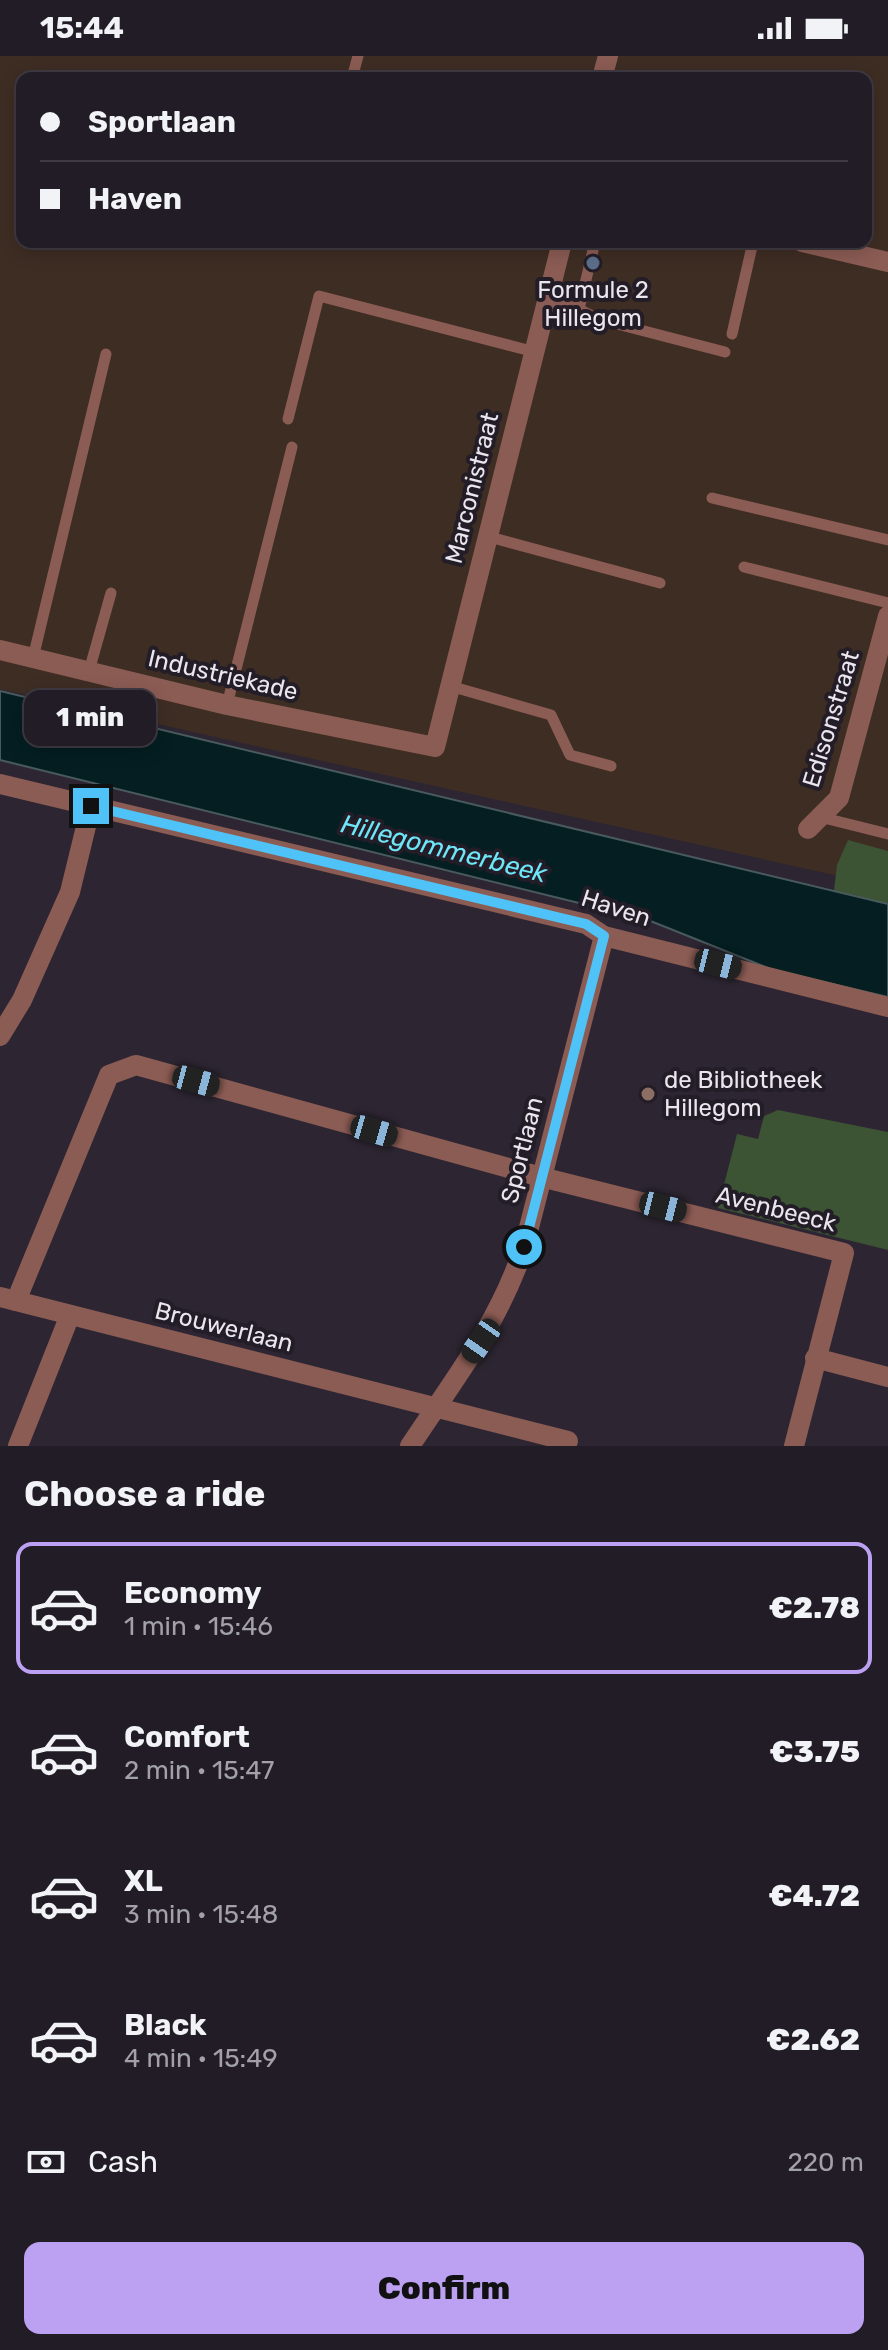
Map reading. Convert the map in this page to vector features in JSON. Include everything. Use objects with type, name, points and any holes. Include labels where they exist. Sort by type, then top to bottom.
[{"type":"street","name":"Marconistraat","points":[[435,747],[560,248]]},
{"type":"street","points":[[828,248],[888,262]]},
{"type":"street","name":"Edisonstraat","points":[[814,823],[839,798],[888,616]]},
{"type":"street","name":"Industriekade","points":[[0,650],[227,705],[435,747]]},
{"type":"street","name":"Haven","points":[[0,784],[586,924],[604,936],[888,1007]]},
{"type":"street","points":[[0,1036],[22,1000],[70,892],[91,806]]},
{"type":"street","name":"Sportlaan","points":[[410,1446],[491,1327],[510,1289],[604,936]]},
{"type":"street","points":[[8,1299],[109,1075],[136,1065],[541,1177]]},
{"type":"street","name":"Avenbeeck","points":[[541,1177],[844,1253],[794,1446]]},
{"type":"street","name":"Brouwerlaan","points":[[8,1299],[434,1409]]},
{"type":"street","points":[[18,1446],[70,1315]]},
{"type":"street","points":[[815,1358],[888,1377]]},
{"type":"street","points":[[434,1409],[568,1441]]},
{"type":"lane","points":[[579,309],[594,248]]},
{"type":"lane","points":[[732,334],[752,248]]},
{"type":"lane","points":[[288,419],[319,296],[535,352]]},
{"type":"lane","points":[[547,300],[579,309],[598,319],[725,352]]},
{"type":"lane","points":[[33,658],[106,354]]},
{"type":"lane","points":[[227,705],[292,447]]},
{"type":"lane","points":[[712,498],[888,540]]},
{"type":"lane","points":[[486,536],[660,583]]},
{"type":"lane","points":[[744,567],[888,603]]},
{"type":"lane","points":[[89,671],[111,593]]},
{"type":"lane","points":[[450,686],[551,715],[570,755],[611,766]]},
{"type":"lane","points":[[814,823],[888,834]]},
{"type":"shaded area","points":[[0,56],[888,56],[888,887],[0,689]]},
{"type":"green space","points":[[848,840],[888,851],[888,904],[834,891],[837,865]]},
{"type":"green space","points":[[778,1110],[888,1132],[888,1250],[718,1208],[737,1134],[758,1139],[764,1116]]},
{"type":"water","name":"Hillegommerbeek","points":[[0,691],[888,904],[888,997],[773,970],[648,920],[0,760]]},
{"type":"place","name":"Formule 2 Hillegom","points":[[593,263]]},
{"type":"place","name":"de Bibliotheek Hillegom","points":[[648,1094]]},
{"type":"route","points":[[91,806],[586,924],[604,936],[524,1247]]}]
